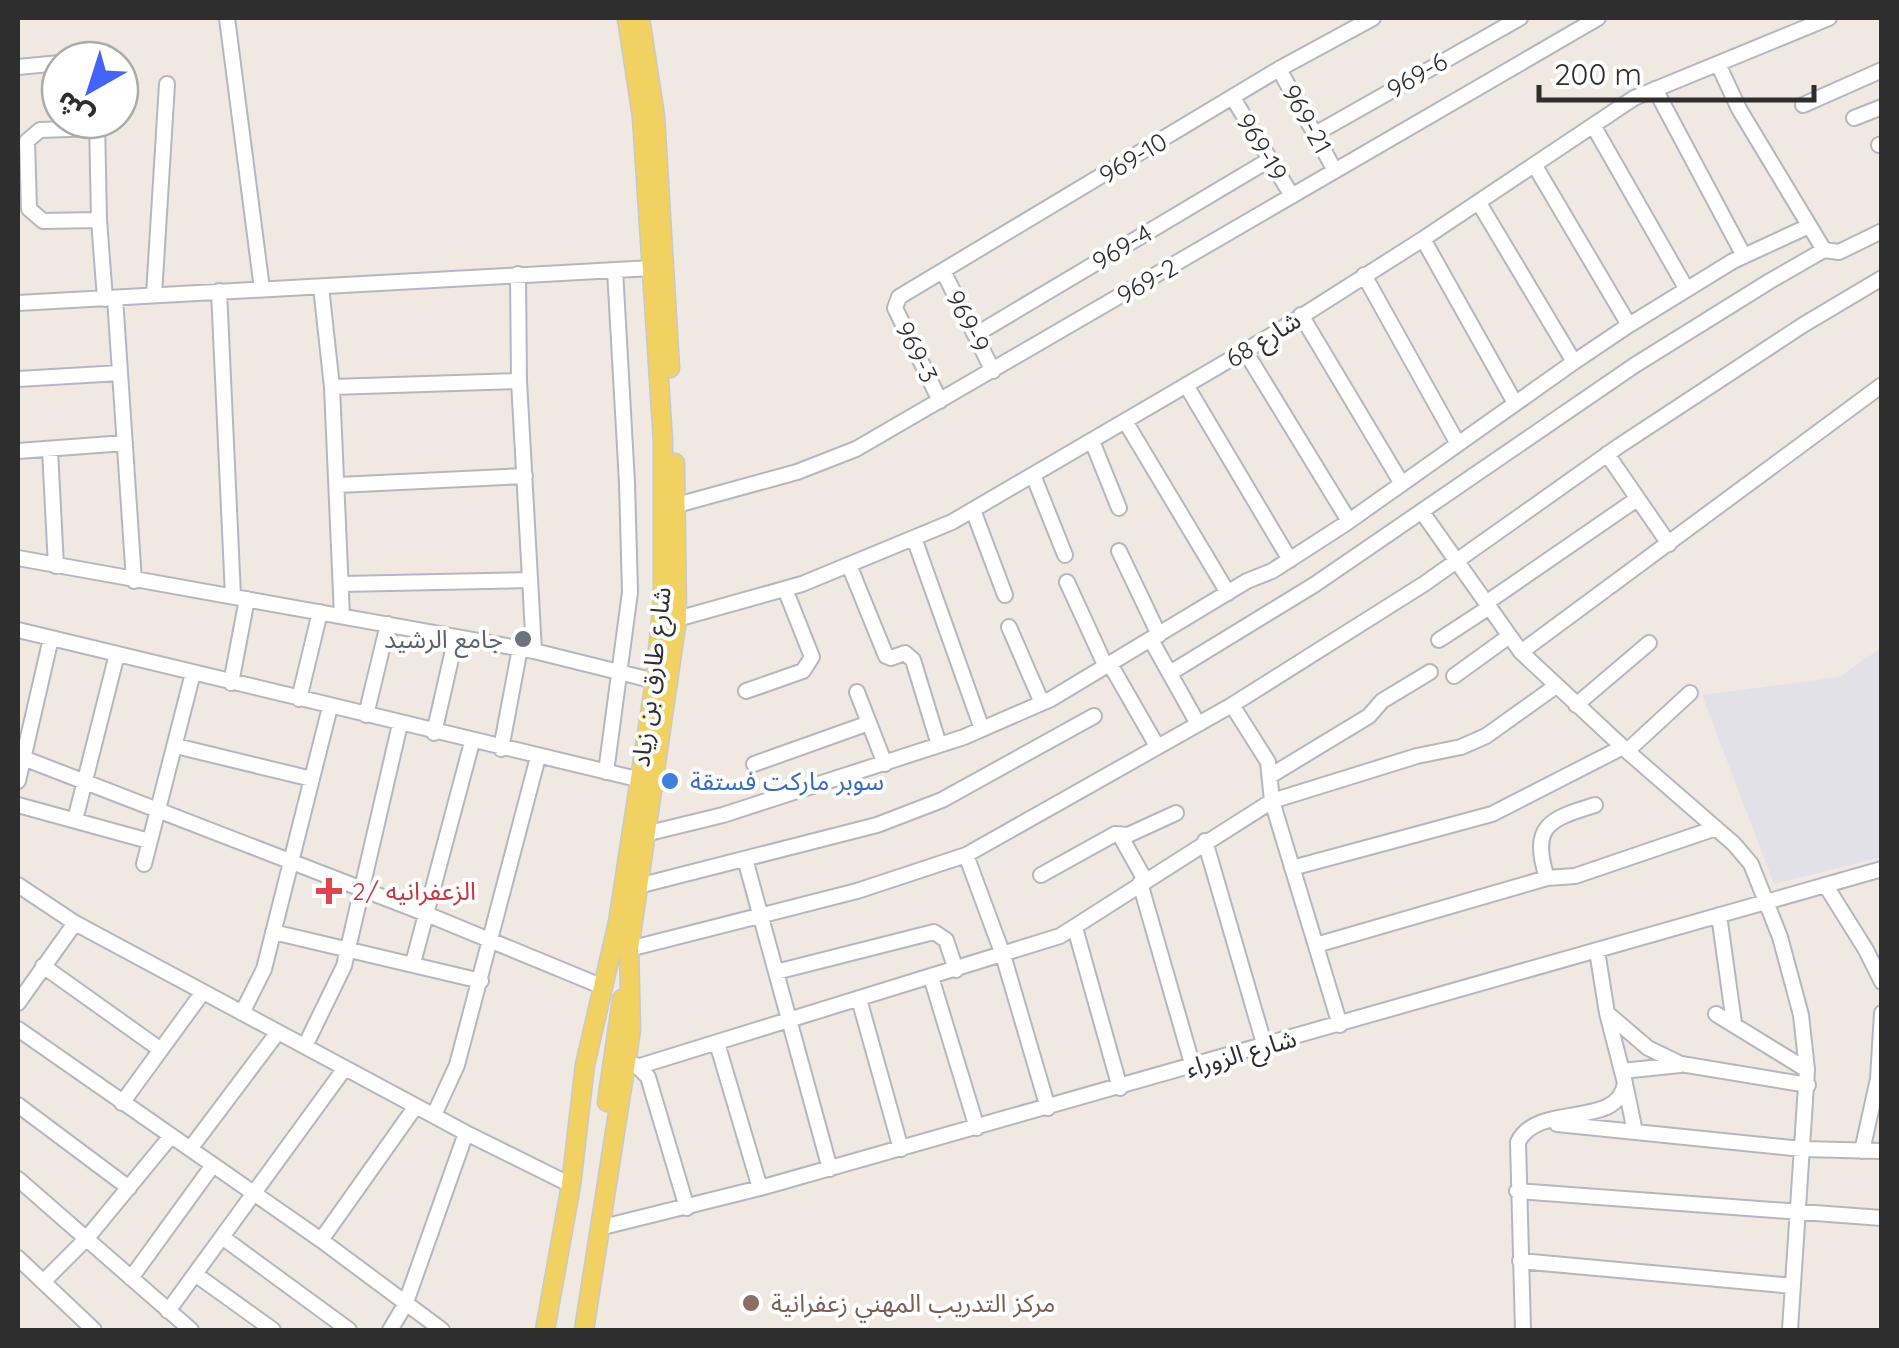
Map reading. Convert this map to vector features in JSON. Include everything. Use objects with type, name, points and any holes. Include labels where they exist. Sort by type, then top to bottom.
[{"type":"main road","name":"شارع طارق بن زياد","points":[[566,1328],[570,1185],[580,1094],[618,922],[655,681],[663,598],[663,441],[642,117],[627,18]]},
{"type":"main road","name":"شارع طارق بن زياد","points":[[566,1328],[599,1228],[632,1063],[629,949],[677,619],[678,504],[655,116],[640,18]]},
{"type":"main road","points":[[566,1328],[618,922]]},
{"type":"main road","points":[[566,1328],[629,949]]},
{"type":"street","points":[[227,18],[262,290]]},
{"type":"street","name":"969-10","points":[[896,303],[899,297],[1279,69],[1374,18]]},
{"type":"street","name":"969-6","points":[[1314,134],[1520,18]]},
{"type":"street","name":"969-2","points":[[678,504],[797,472],[856,448],[1598,18]]},
{"type":"street","name":"شارع 68","points":[[677,619],[785,589],[973,510],[1245,351],[1424,239],[1634,98],[1829,18]]},
{"type":"street","points":[[1718,64],[1739,108],[1824,250]]},
{"type":"street","name":"969-21","points":[[1279,69],[1334,169]]},
{"type":"street","points":[[1803,106],[1882,70]]},
{"type":"street","points":[[154,295],[167,84]]},
{"type":"street","points":[[1655,89],[1744,256]]},
{"type":"street","name":"969-19","points":[[1232,98],[1292,196]]},
{"type":"street","points":[[1854,118],[1882,107]]},
{"type":"street","points":[[1594,127],[1686,288]]},
{"type":"street","points":[[40,130],[27,141],[30,209],[42,221],[99,220]]},
{"type":"street","points":[[97,140],[99,220],[120,373],[134,581]]},
{"type":"street","name":"969-4","points":[[976,336],[1270,160]]},
{"type":"street","points":[[1535,166],[1629,325]]},
{"type":"street","points":[[1478,203],[1574,362]]},
{"type":"street","points":[[645,834],[723,815],[885,764],[1042,703],[1290,560],[1686,288],[1810,226]]},
{"type":"street","points":[[1170,673],[1314,584],[1636,366],[1824,250],[1839,252],[1882,231]]},
{"type":"street","points":[[1424,239],[1515,403]]},
{"type":"street","points":[[18,302],[652,268]]},
{"type":"street","points":[[606,772],[630,592],[615,270]]},
{"type":"street","name":"969-9","points":[[943,271],[993,371]]},
{"type":"street","points":[[501,748],[527,650],[530,580],[519,382],[518,274]]},
{"type":"street","points":[[1364,275],[1458,444]]},
{"type":"street","points":[[629,949],[857,891],[966,855],[1232,704],[1456,561],[1608,454],[1804,325],[1882,278]]},
{"type":"street","points":[[321,287],[332,387],[342,616]]},
{"type":"street","points":[[219,291],[240,598],[231,683]]},
{"type":"street","name":"969-3","points":[[896,303],[940,401]]},
{"type":"street","points":[[1301,315],[1402,484]]},
{"type":"street","points":[[1245,351],[1350,521]]},
{"type":"street","points":[[18,379],[120,373]]},
{"type":"street","points":[[332,387],[519,382]]},
{"type":"street","points":[[1186,385],[1290,560]]},
{"type":"street","points":[[1521,652],[1882,385]]},
{"type":"street","points":[[1125,421],[1228,593]]},
{"type":"street","points":[[1092,441],[1119,508]]},
{"type":"street","points":[[18,451],[125,443]]},
{"type":"street","points":[[50,450],[56,566]]},
{"type":"street","points":[[1608,454],[1669,544]]},
{"type":"street","points":[[1032,475],[1064,555]]},
{"type":"street","points":[[338,484],[525,476]]},
{"type":"street","points":[[1439,640],[1637,499]]},
{"type":"street","points":[[973,510],[1006,596]]},
{"type":"street","points":[[1422,512],[1521,652],[1751,864],[1780,936],[1801,1015],[1808,1078],[1790,1330]]},
{"type":"street","points":[[914,538],[982,729]]},
{"type":"street","points":[[1119,550],[1170,673],[1198,724]]},
{"type":"street","points":[[18,558],[527,650],[655,681]]},
{"type":"street","points":[[849,565],[886,656],[905,653],[913,660],[939,745]]},
{"type":"street","points":[[342,584],[530,580]]},
{"type":"street","points":[[1067,582],[1108,665],[1157,746]]},
{"type":"street","points":[[746,691],[810,666],[812,657],[785,589]]},
{"type":"street","points":[[299,699],[320,612]]},
{"type":"street","points":[[366,715],[388,624]]},
{"type":"street","points":[[1009,626],[1042,703]]},
{"type":"street","points":[[18,630],[638,780]]},
{"type":"street","points":[[434,733],[456,637]]},
{"type":"street","points":[[1454,676],[1508,637]]},
{"type":"street","points":[[18,781],[51,638]]},
{"type":"street","points":[[1576,705],[1649,643]]},
{"type":"street","points":[[76,820],[116,654]]},
{"type":"street","points":[[1270,776],[1369,716],[1382,701],[1430,672]]},
{"type":"street","points":[[144,864],[193,673]]},
{"type":"street","points":[[632,1063],[789,1022],[1060,936],[1272,802],[1486,736],[1556,686]]},
{"type":"street","points":[[857,692],[885,764]]},
{"type":"street","points":[[1292,868],[1479,819],[1625,749],[1690,693]]},
{"type":"street","points":[[1232,704],[1268,762],[1272,802],[1340,1025]]},
{"type":"street","points":[[242,1013],[264,969],[330,707]]},
{"type":"street","points":[[638,886],[878,824],[942,800],[1094,716]]},
{"type":"street","points":[[754,764],[869,723]]},
{"type":"street","points":[[305,1046],[333,993],[347,948],[400,724]]},
{"type":"street","points":[[413,963],[472,742]]},
{"type":"street","points":[[176,746],[312,779]]},
{"type":"street","points":[[434,1115],[457,1064],[538,757]]},
{"type":"street","points":[[21,758],[424,913],[601,986]]},
{"type":"street","points":[[1547,878],[1540,840],[1545,828],[1551,819],[1595,804]]},
{"type":"street","points":[[18,805],[149,840]]},
{"type":"street","points":[[1121,837],[1176,813]]},
{"type":"street","points":[[1316,945],[1547,878],[1574,876],[1716,828]]},
{"type":"street","points":[[1041,875],[1115,834],[1121,837],[1142,882],[1193,1067]]},
{"type":"street","points":[[1205,842],[1265,1047]]},
{"type":"street","points":[[966,855],[1003,955],[1048,1108]]},
{"type":"street","points":[[745,859],[830,1169]]},
{"type":"street","name":"شارع الزوراء","points":[[599,1228],[687,1208],[1120,1088],[1882,869]]},
{"type":"street","points":[[18,885],[75,923],[570,1185]]},
{"type":"street","points":[[1826,886],[1882,982]]},
{"type":"street","points":[[1719,915],[1734,1023]]},
{"type":"street","points":[[18,1003],[75,923]]},
{"type":"street","points":[[1074,928],[1120,1088]]},
{"type":"street","points":[[274,932],[481,981]]},
{"type":"street","points":[[776,972],[934,932],[946,940],[956,970]]},
{"type":"street","points":[[1597,951],[1606,1013],[1634,1132]]},
{"type":"street","points":[[43,966],[161,1050]]},
{"type":"street","points":[[931,977],[977,1128]]},
{"type":"street","points":[[122,1103],[204,992]]},
{"type":"street","points":[[859,999],[901,1149]]},
{"type":"street","points":[[1606,1013],[1648,1048],[1681,1064]]},
{"type":"street","points":[[1862,1151],[1878,1080],[1882,1013]]},
{"type":"street","points":[[1716,1014],[1808,1078]]},
{"type":"street","points":[[18,1029],[321,1240],[442,1330]]},
{"type":"street","points":[[190,1149],[278,1032]]},
{"type":"street","points":[[717,1043],[760,1188]]},
{"type":"street","points":[[632,1063],[648,1077],[687,1208]]},
{"type":"street","points":[[1624,1077],[1681,1064],[1808,1078]]},
{"type":"street","points":[[168,1310],[346,1068]]},
{"type":"street","points":[[1523,1330],[1518,1142],[1526,1130],[1541,1122],[1607,1108],[1620,1100],[1624,1077]]},
{"type":"street","points":[[18,1105],[129,1188]]},
{"type":"street","points":[[321,1240],[416,1106]]},
{"type":"street","points":[[1541,1122],[1802,1149],[1882,1151]]},
{"type":"street","points":[[390,1330],[405,1305],[466,1132]]},
{"type":"street","points":[[43,1282],[87,1238],[171,1136]]},
{"type":"street","points":[[131,1278],[213,1165]]},
{"type":"street","points":[[18,1179],[191,1330]]},
{"type":"street","points":[[1517,1191],[1882,1218]]},
{"type":"street","points":[[222,1237],[349,1330]]},
{"type":"street","points":[[18,1258],[94,1330]]},
{"type":"street","points":[[1520,1261],[1792,1286]]},
{"type":"street","points":[[195,1274],[274,1330]]},
{"type":"shaded area","points":[[1881,648],[1881,857],[1774,884],[1702,695],[1839,677]]},
{"type":"place","name":"جامع الرشيد","points":[[523,639]]},
{"type":"place","name":"سوبر ماركت فستقة","points":[[670,781]]},
{"type":"place","name":"الزعفرانيه /2","points":[[329,891]]},
{"type":"place","name":"مركز التدريب المهني زعفرانية","points":[[751,1303]]}]
